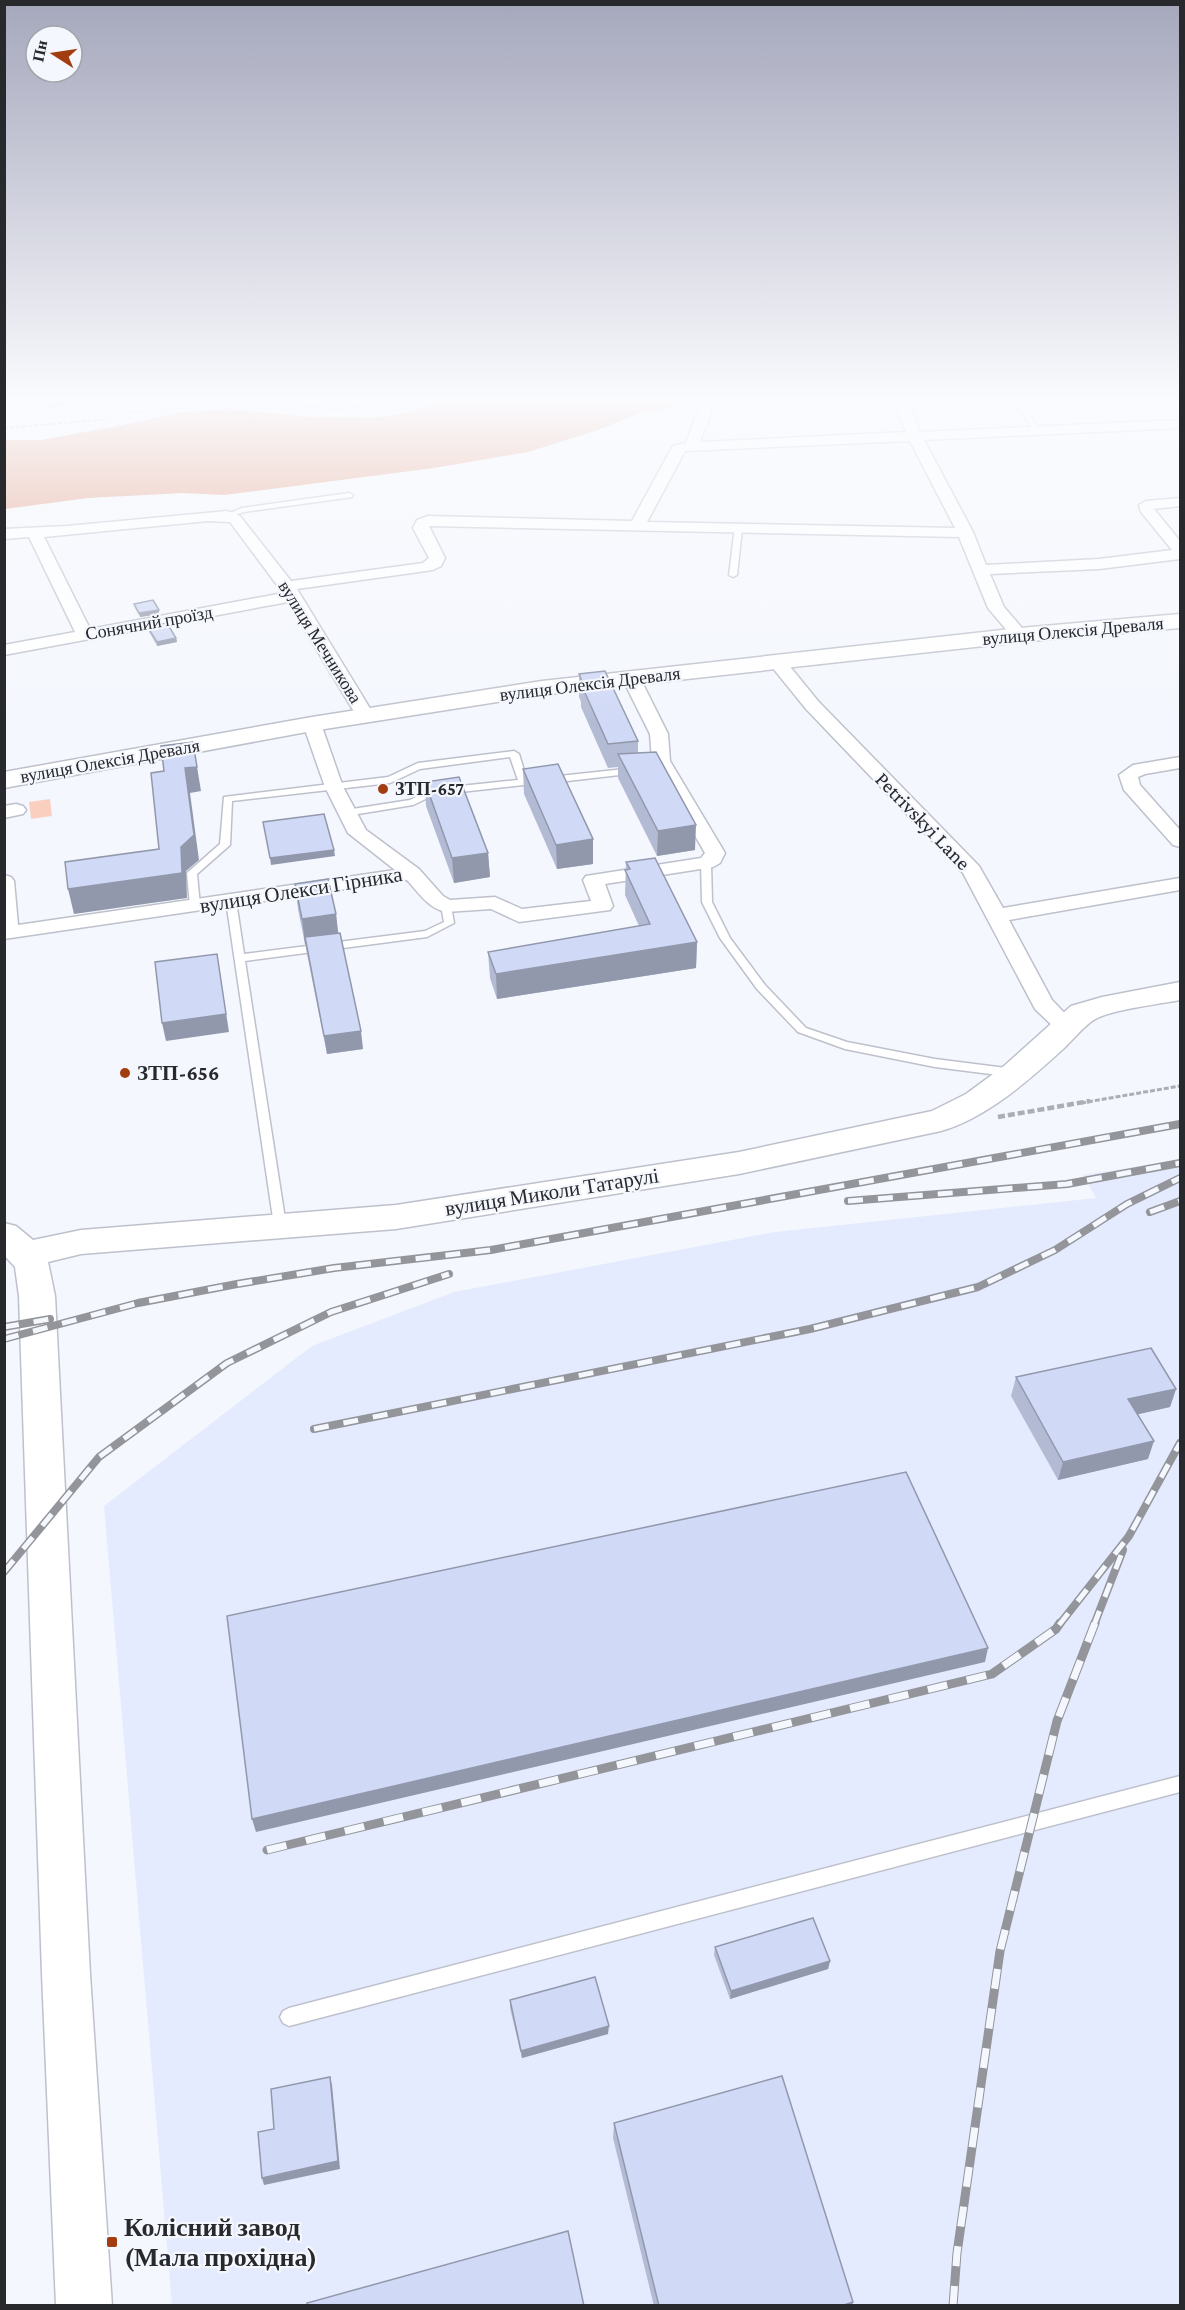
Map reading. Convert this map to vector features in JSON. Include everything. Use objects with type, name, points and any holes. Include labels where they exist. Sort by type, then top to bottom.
[{"type":"street","points":[[637,526],[646,510]]},
{"type":"street","points":[[954,510],[996,608],[1020,635]]},
{"type":"street","points":[[981,570],[1099,564],[1180,552],[1147,510]]},
{"type":"street","points":[[4,534],[227,516]]},
{"type":"street","name":"вулиця Мечникова","points":[[227,516],[235,519],[290,591],[365,715]]},
{"type":"street","name":"Сонячний проїзд","points":[[4,650],[290,591],[427,567],[435,563],[437,558],[421,528],[422,523],[428,521],[924,533],[965,532]]},
{"type":"street","points":[[34,533],[84,634]]},
{"type":"street","name":"вулиця Олексія Древаля","points":[[4,780],[312,724],[542,688],[1020,635],[1180,621]]},
{"type":"street","name":"Petrivskyi Lane","points":[[777,662],[812,705],[972,870],[1043,1004],[1066,1026]]},
{"type":"street","points":[[412,873],[436,900],[446,906],[495,903],[519,916],[603,906],[593,880],[706,863],[713,859],[715,853],[659,768],[661,761],[659,734],[632,678]]},
{"type":"street","name":"вулиця Олекси Гірника","points":[[312,724],[334,787],[358,833],[412,873]]},
{"type":"street","points":[[1180,763],[1140,769],[1128,775],[1131,786],[1180,842]]},
{"type":"street","name":"вулиця Олекси Гірника","points":[[6,933],[412,873]]},
{"type":"street","points":[[4,881],[6,933]]},
{"type":"street","points":[[995,916],[1180,884]]},
{"type":"street","name":"вулиця Миколи Татарулі","points":[[12,1250],[81,1242],[396,1217],[739,1163],[892,1131],[941,1120],[977,1101],[1051,1043],[1082,1013],[1102,1006],[1180,991]]},
{"type":"street","points":[[12,1250],[32,1262],[37,1296],[66,1962],[84,2306]]},
{"type":"lane","points":[[227,516],[243,510]]},
{"type":"lane","points":[[733,575],[738,529]]},
{"type":"lane","points":[[346,813],[413,802],[425,779],[514,754],[523,783]]},
{"type":"lane","points":[[195,906],[192,873],[225,845],[227,799],[390,780],[523,783],[641,770]]},
{"type":"lane","points":[[706,863],[707,902],[725,938],[761,987],[802,1030],[845,1045],[934,1063],[1015,1073]]},
{"type":"lane","points":[[231,901],[280,1225]]},
{"type":"lane","points":[[240,958],[428,934],[449,923],[446,906]]},
{"type":"lane","points":[[290,2017],[1180,1784]]},
{"type":"path","points":[[987,1118],[1180,1086]]},
{"type":"shaded area","points":[[50,799],[52,816],[31,819],[29,802]]},
{"type":"shaded area","points":[[1180,1160],[1180,2305],[172,2305],[104,1506],[312,1346],[454,1292],[775,1232],[1096,1198],[1083,1175]]},
{"type":"building","points":[[153,600],[159,610],[139,613],[134,604]]},
{"type":"building","points":[[167,623],[176,638],[157,642],[147,626]]},
{"type":"building","points":[[605,671],[638,741],[608,744],[581,684],[583,684],[579,674]]},
{"type":"building","points":[[193,742],[197,767],[185,768],[194,835],[181,847],[182,873],[68,889],[65,862],[159,849],[151,773],[164,771],[161,746]]},
{"type":"building","points":[[656,752],[696,825],[658,831],[618,754]]},
{"type":"building","points":[[558,764],[593,839],[556,845],[523,769]]},
{"type":"building","points":[[459,777],[488,853],[452,858],[425,782]]},
{"type":"building","points":[[324,814],[334,850],[270,858],[263,822]]},
{"type":"building","points":[[655,858],[697,942],[496,974],[488,952],[650,924],[625,870],[630,869],[626,862]]},
{"type":"building","points":[[328,879],[336,914],[302,919],[295,884]]},
{"type":"building","points":[[340,933],[361,1031],[324,1036],[305,937]]},
{"type":"building","points":[[217,954],[226,1014],[162,1023],[155,962]]},
{"type":"building","points":[[1151,1348],[1176,1389],[1128,1399],[1154,1441],[1063,1462],[1016,1377]]},
{"type":"building","points":[[906,1472],[988,1648],[252,1819],[227,1616]]},
{"type":"building","points":[[813,1918],[830,1961],[731,1991],[715,1947]]},
{"type":"building","points":[[595,1977],[609,2026],[521,2051],[510,2000]]},
{"type":"building","points":[[782,2076],[853,2302],[841,2306],[659,2306],[614,2123]]},
{"type":"building","points":[[330,2077],[338,2161],[262,2178],[258,2132],[274,2129],[271,2089]]},
{"type":"building","points":[[568,2231],[584,2306],[307,2306],[307,2303]]},
{"type":"railway","points":[[4,1339],[138,1303],[237,1284],[334,1268],[491,1250],[1180,1124]]},
{"type":"railway","points":[[848,1201],[1067,1184],[1180,1163]]},
{"type":"railway","points":[[314,1429],[810,1329],[978,1287],[1055,1250],[1127,1204],[1180,1178]]},
{"type":"railway","points":[[1150,1212],[1180,1201]]},
{"type":"railway","points":[[4,1572],[99,1457],[227,1363],[331,1312],[449,1274]]},
{"type":"railway","points":[[4,1327],[50,1319]]},
{"type":"railway","points":[[1059,1625],[1129,1536],[1180,1443]]},
{"type":"railway","points":[[1094,1625],[1123,1550]]},
{"type":"railway","points":[[267,1850],[992,1674],[1056,1629],[1060,1623]]},
{"type":"railway","points":[[953,2306],[957,2253],[1000,1951],[1057,1721],[1095,1623]]},
{"type":"place","name":"ЗТП-657","points":[[383,789]]},
{"type":"place","name":"ЗТП-656","points":[[125,1073]]},
{"type":"place","name":"Колісний завод (Мала прохідна)","points":[[112,2242]]}]
